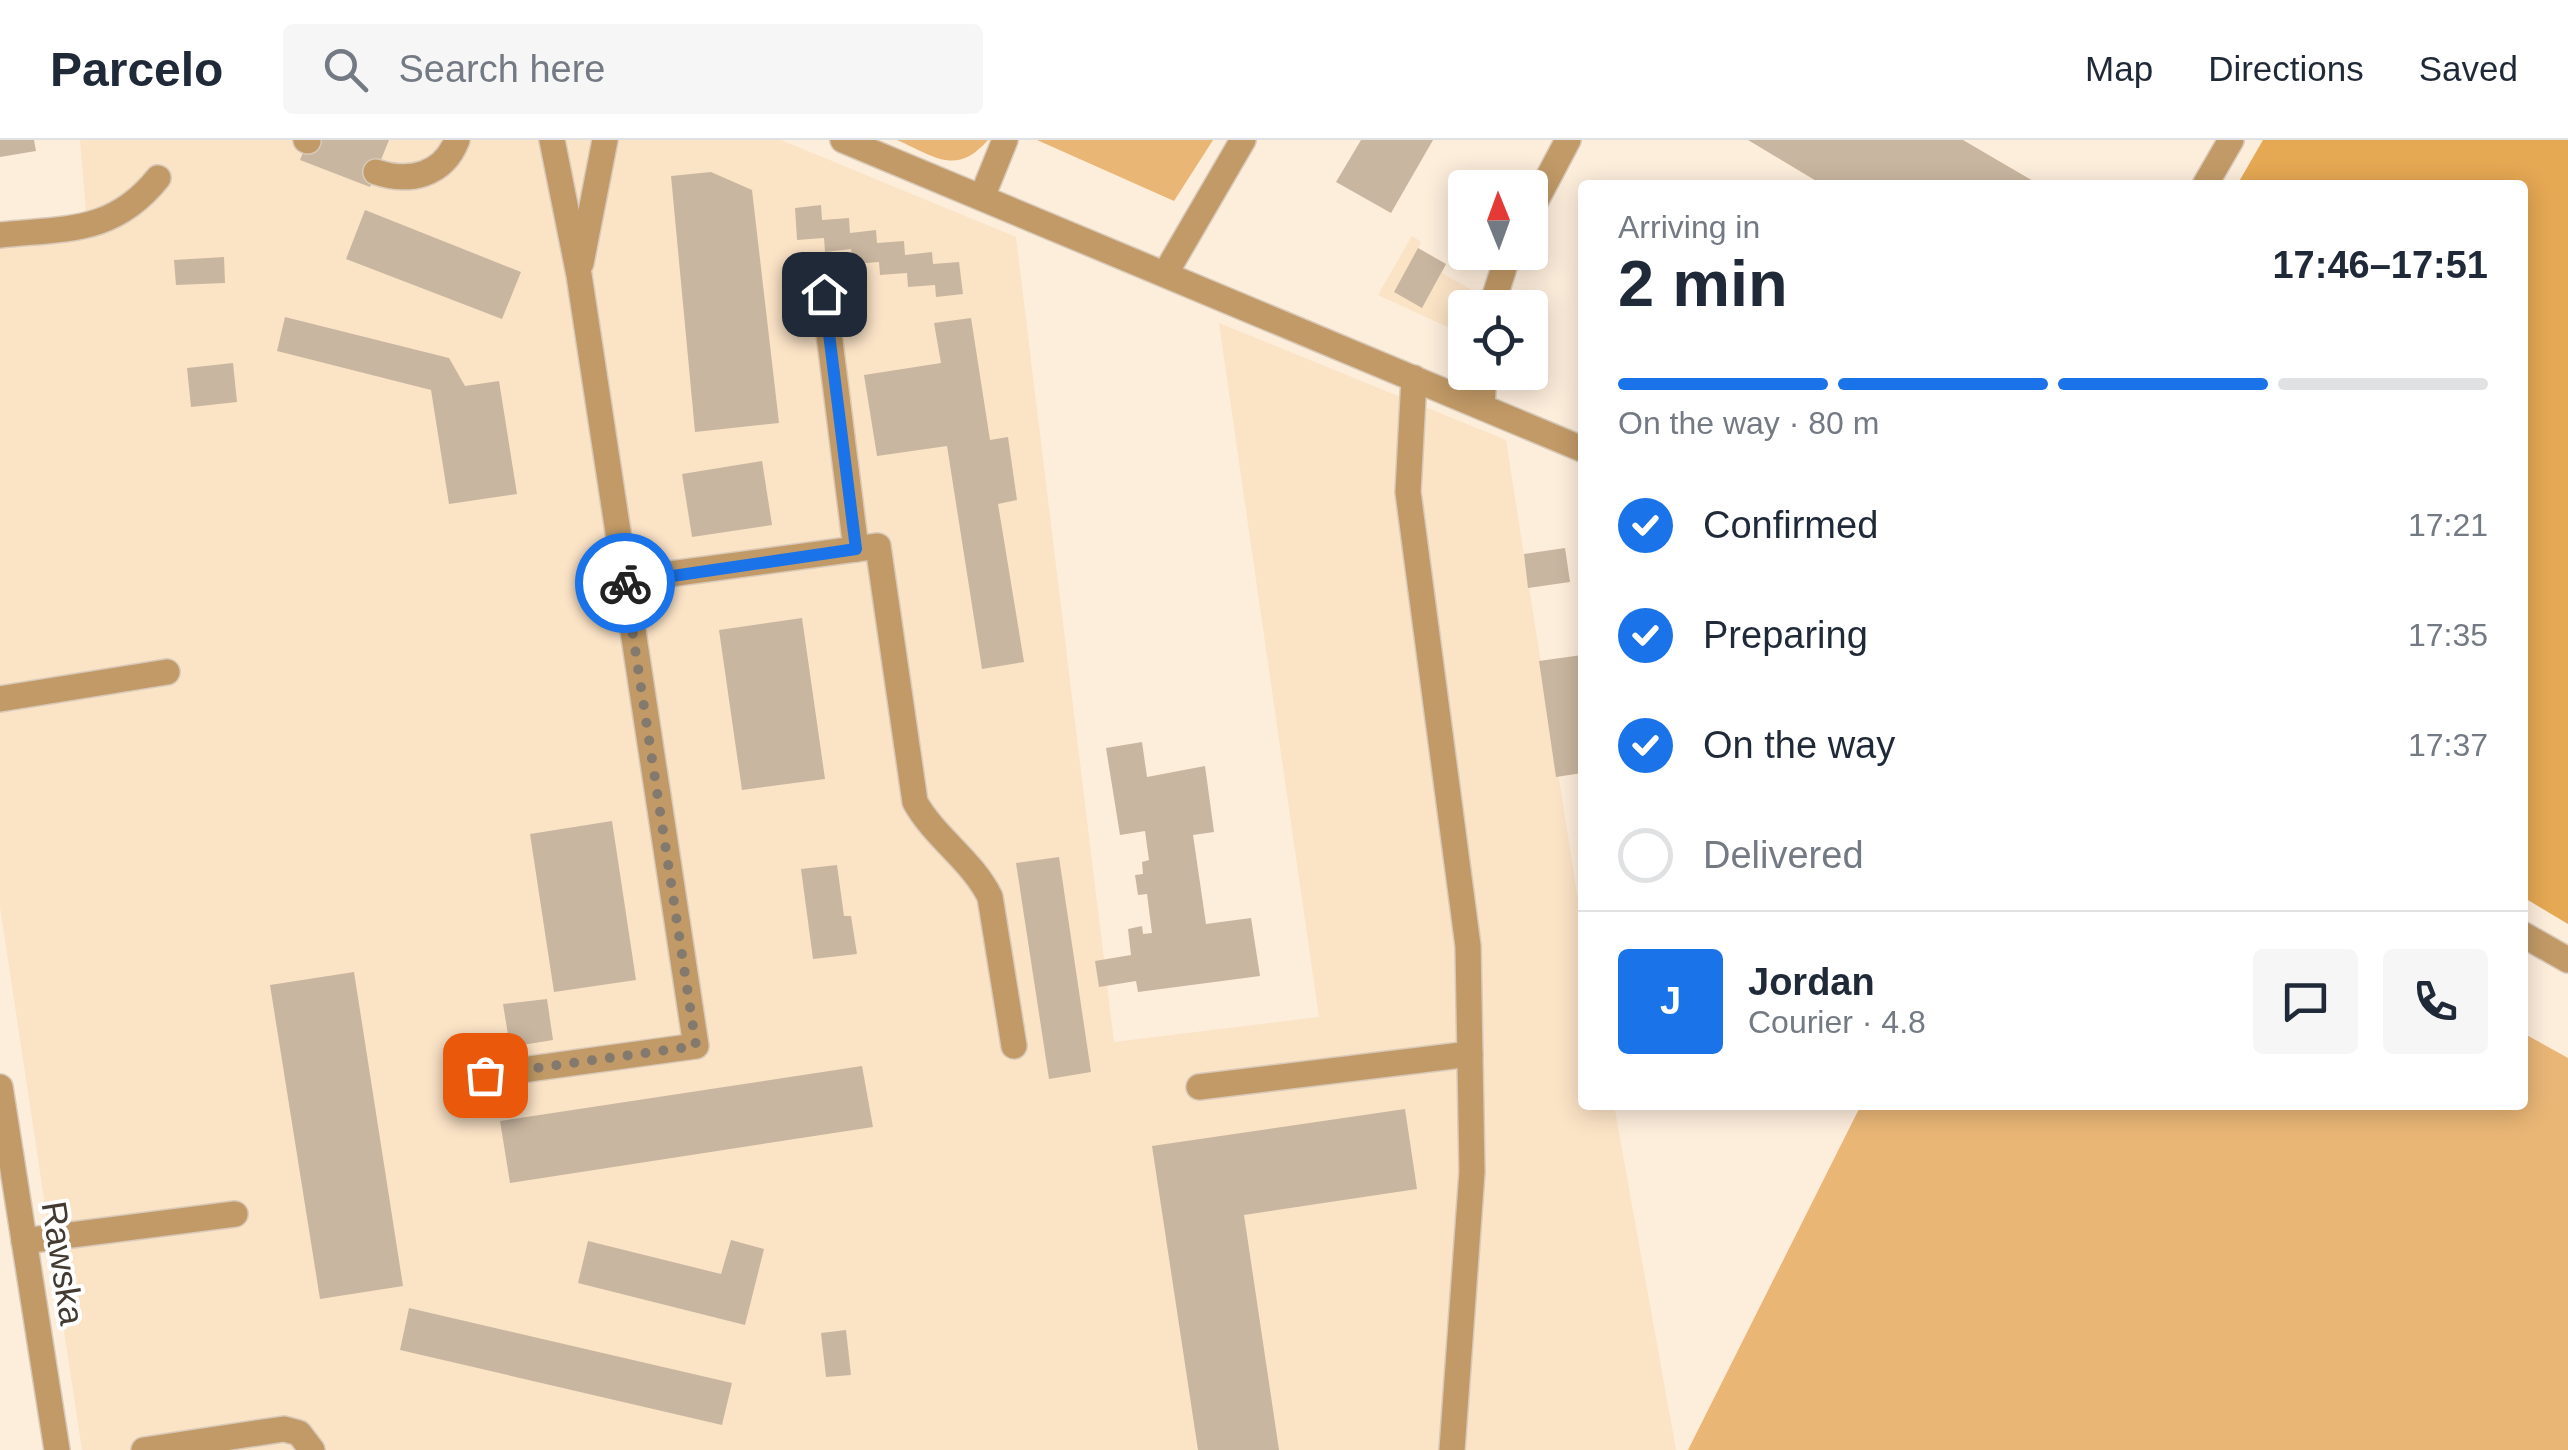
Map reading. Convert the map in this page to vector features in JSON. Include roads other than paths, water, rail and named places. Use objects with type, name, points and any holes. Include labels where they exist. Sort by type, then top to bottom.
[{"type":"street","points":[[376,172],[412,178],[430,172],[444,162],[457,140]]},
{"type":"street","points":[[485,1075],[696,1046],[579,275],[552,140]]},
{"type":"street","points":[[579,275],[606,140]]},
{"type":"street","points":[[842,140],[1578,447]]},
{"type":"street","points":[[982,198],[1005,140]]},
{"type":"street","points":[[1165,274],[1243,140]]},
{"type":"street","points":[[1548,178],[1568,140]]},
{"type":"street","points":[[2208,180],[2231,140]]},
{"type":"street","points":[[0,235],[87,226],[116,218],[138,202],[158,178]]},
{"type":"street","points":[[824,294],[856,549]]},
{"type":"street","points":[[1414,378],[1408,492],[1468,946],[1472,1172],[1452,1450]]},
{"type":"street","points":[[1482,407],[1483,390]]},
{"type":"street","points":[[625,580],[878,546],[915,802],[928,826],[981,879],[990,897],[1014,1046]]},
{"type":"street","points":[[0,699],[167,672]]},
{"type":"street","points":[[2528,937],[2568,960]]},
{"type":"street","points":[[1199,1087],[1470,1054]]},
{"type":"street","name":"Rawska","points":[[0,1088],[56,1450]]},
{"type":"street","points":[[24,1240],[235,1214]]},
{"type":"street","points":[[144,1450],[198,1446],[284,1429],[299,1434],[312,1450]]}]
